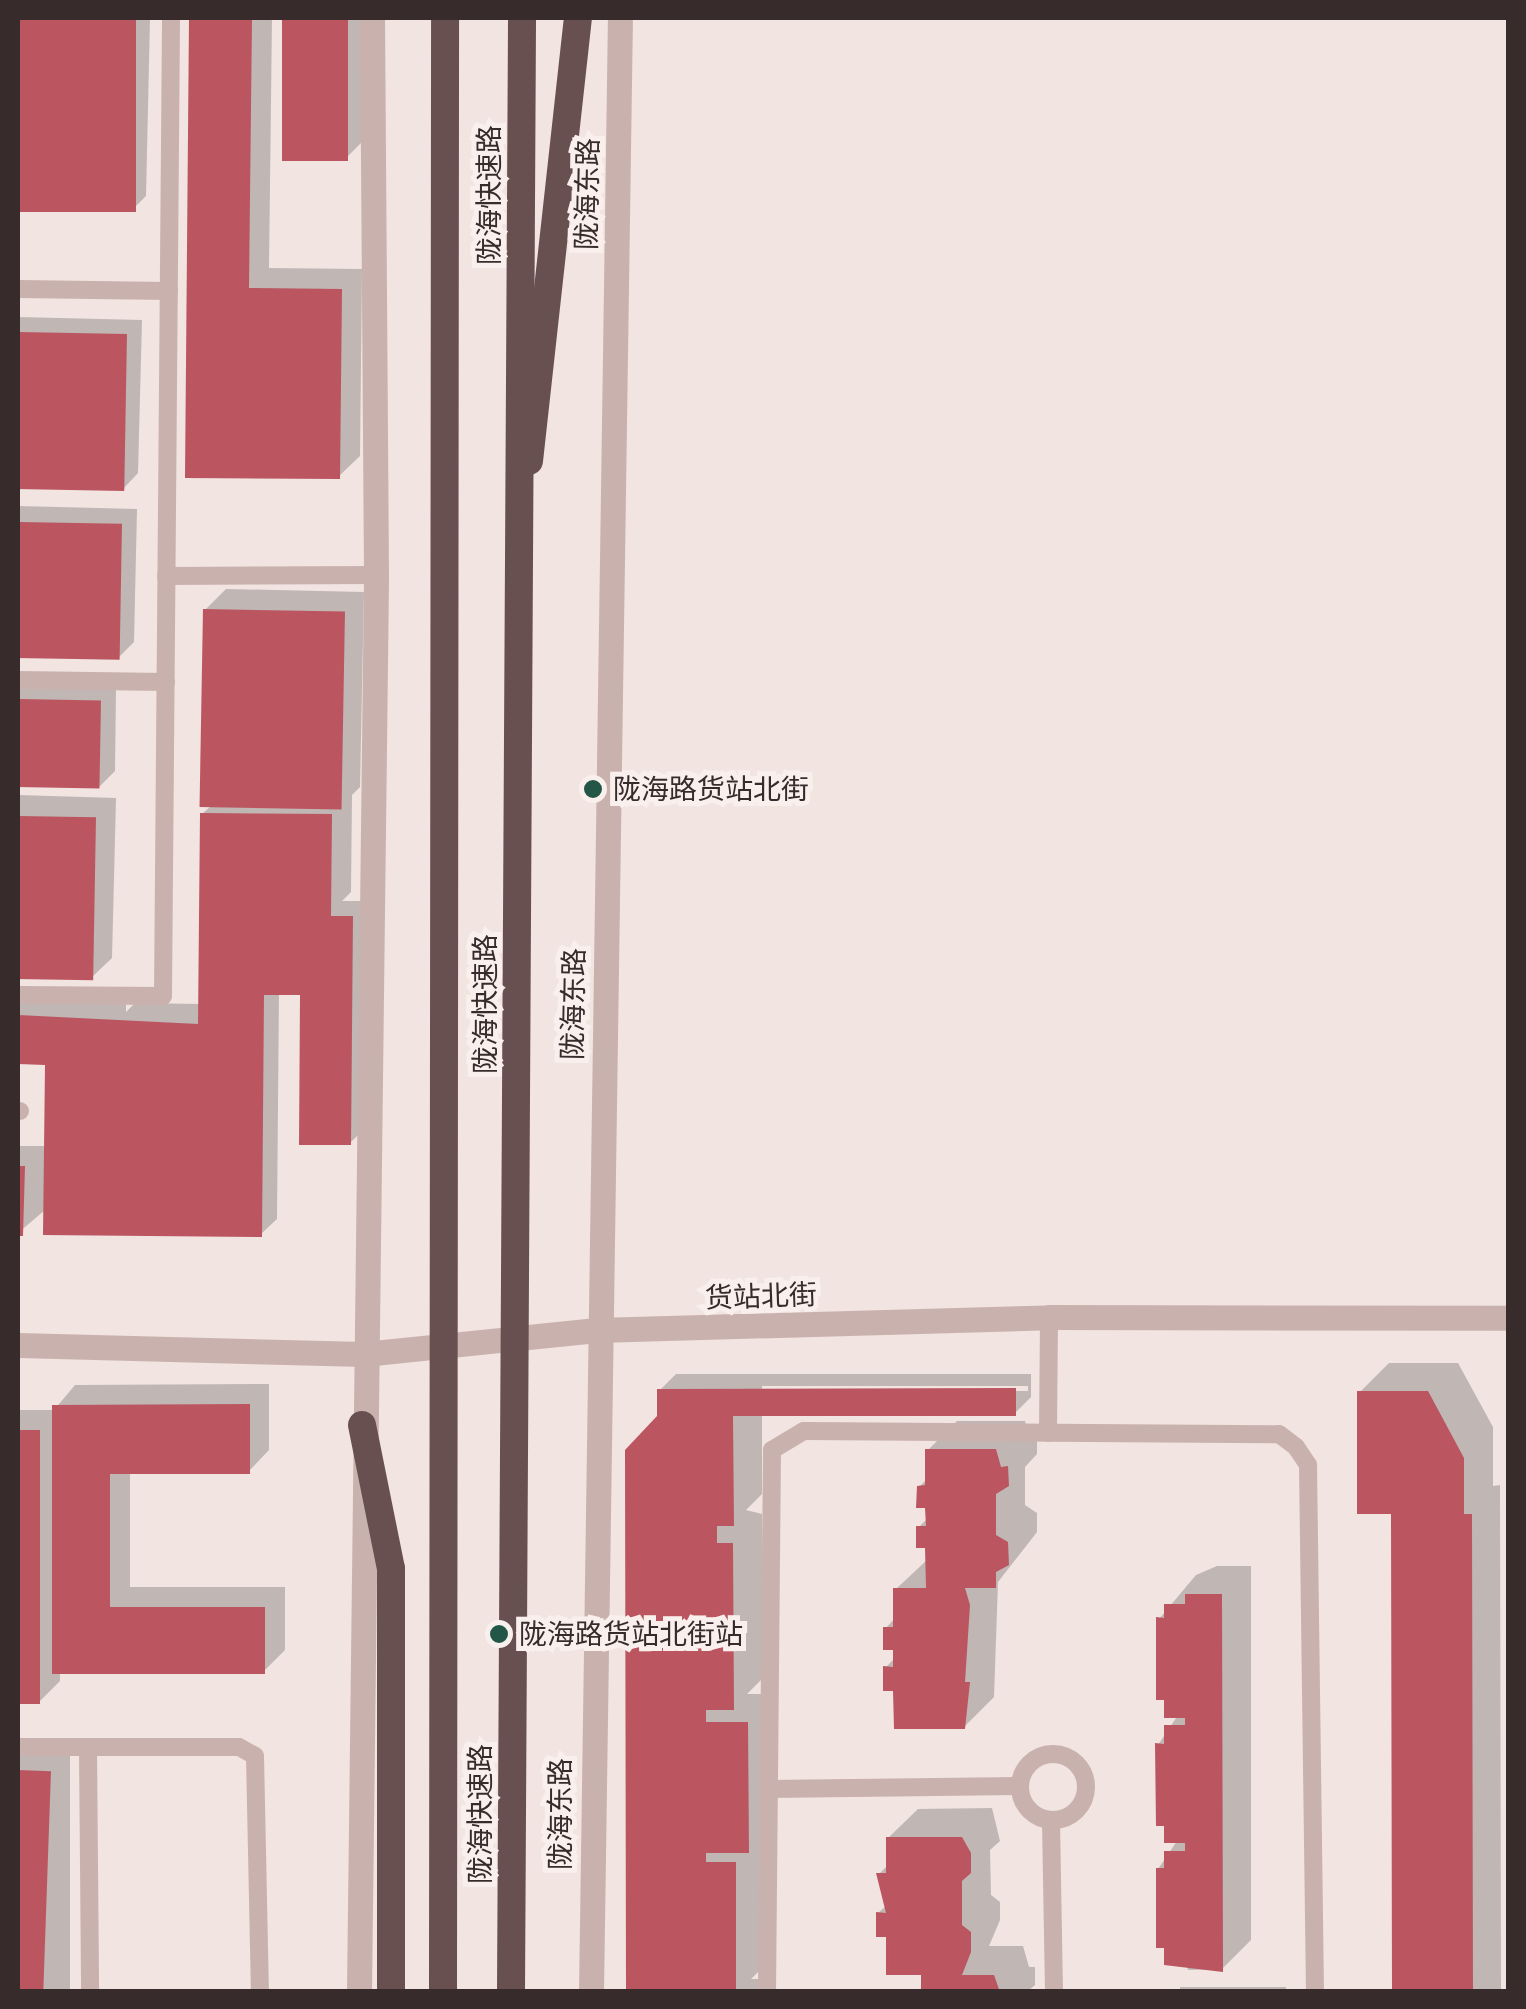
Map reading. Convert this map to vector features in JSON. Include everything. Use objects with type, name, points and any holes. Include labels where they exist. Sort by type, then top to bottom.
[{"type":"highway","name":"陇海快速路","points":[[443,1992],[445,18]]},
{"type":"highway","name":"陇海快速路","points":[[511,1992],[522,18]]},
{"type":"highway","points":[[522,522],[578,18]]},
{"type":"highway","points":[[362,1425],[391,1569],[392,1992]]},
{"type":"street","points":[[359,1992],[362,1425],[376,575],[372,18]]},
{"type":"street","name":"陇海东路","points":[[590,1992],[620,18]]},
{"type":"street","name":"货站北街","points":[[18,1345],[364,1354],[598,1330],[1049,1317],[1508,1318]]},
{"type":"lane","points":[[18,994],[163,996],[172,18]]},
{"type":"lane","points":[[18,288],[170,291]]},
{"type":"lane","points":[[166,576],[376,575]]},
{"type":"lane","points":[[18,680],[166,682]]},
{"type":"lane","points":[[1048,1433],[1049,1317]]},
{"type":"lane","points":[[767,1992],[772,1450],[804,1431],[1279,1434],[1308,1465],[1315,1992]]},
{"type":"lane","points":[[18,1747],[239,1747],[255,1756],[260,1992]]},
{"type":"lane","points":[[88,1748],[90,1992]]},
{"type":"lane","points":[[1040,1756],[1066,1756],[1077,1763],[1087,1788],[1084,1801],[1064,1819],[1051,1821],[1029,1810],[1020,1786],[1040,1756]]},
{"type":"lane","points":[[769,1790],[1020,1786]]},
{"type":"lane","points":[[1051,1821],[1054,1992]]},
{"type":"building","points":[[18,18],[136,18],[136,212],[18,212]]},
{"type":"building","points":[[189,18],[252,18],[249,288],[342,289],[340,479],[185,478]]},
{"type":"building","points":[[282,18],[348,18],[348,161],[282,161]]},
{"type":"building","points":[[18,332],[127,334],[124,491],[18,489]]},
{"type":"building","points":[[18,522],[122,524],[120,660],[18,658]]},
{"type":"building","points":[[203,609],[345,611],[342,809],[200,807]]},
{"type":"building","points":[[18,699],[101,700],[99,788],[18,787]]},
{"type":"building","points":[[200,813],[332,814],[331,916],[353,916],[351,1145],[299,1145],[300,995],[264,995],[262,1237],[43,1235],[45,1065],[18,1064],[18,1015],[198,1024]]},
{"type":"building","points":[[18,816],[96,817],[93,980],[18,979]]},
{"type":"building","points":[[18,1166],[25,1166],[23,1236],[18,1236]]},
{"type":"building","points":[[1016,1388],[1016,1416],[733,1416],[734,1526],[717,1526],[717,1543],[733,1543],[734,1710],[706,1710],[706,1722],[748,1722],[749,1853],[706,1853],[706,1862],[736,1862],[736,1992],[626,1992],[625,1450],[657,1416],[657,1389]]},
{"type":"building","points":[[1357,1391],[1428,1391],[1464,1458],[1464,1514],[1472,1514],[1473,1992],[1392,1992],[1391,1514],[1357,1514]]},
{"type":"building","points":[[250,1404],[250,1474],[110,1474],[110,1607],[265,1607],[265,1674],[52,1674],[52,1405]]},
{"type":"building","points":[[18,1430],[40,1430],[40,1704],[18,1704]]},
{"type":"building","points":[[925,1449],[996,1449],[1001,1467],[1008,1466],[1009,1486],[996,1494],[996,1535],[1008,1542],[1009,1565],[996,1572],[996,1588],[965,1588],[970,1605],[965,1682],[970,1682],[965,1729],[894,1729],[893,1691],[883,1691],[883,1666],[893,1667],[893,1650],[883,1650],[883,1627],[893,1627],[893,1588],[926,1588],[925,1548],[916,1548],[916,1526],[926,1526],[925,1508],[916,1508],[917,1486],[925,1485]]},
{"type":"building","points":[[1185,1594],[1222,1594],[1223,1972],[1164,1965],[1164,1948],[1156,1948],[1156,1868],[1164,1868],[1164,1851],[1185,1851],[1185,1843],[1164,1843],[1164,1826],[1156,1826],[1155,1743],[1164,1744],[1164,1725],[1185,1725],[1185,1718],[1164,1718],[1164,1700],[1156,1700],[1156,1617],[1164,1618],[1164,1604],[1185,1604]]},
{"type":"building","points":[[18,1770],[51,1771],[43,1992],[18,1992]]},
{"type":"building","points":[[886,1837],[962,1837],[971,1853],[971,1873],[962,1881],[962,1925],[971,1932],[971,1952],[962,1975],[994,1975],[1000,1992],[921,1992],[921,1975],[886,1975],[886,1937],[876,1937],[876,1912],[886,1913],[876,1873],[886,1873]]},
{"type":"place","name":"陇海路货站北街","points":[[593,789]]},
{"type":"place","name":"陇海路货站北街站","points":[[499,1634]]}]
